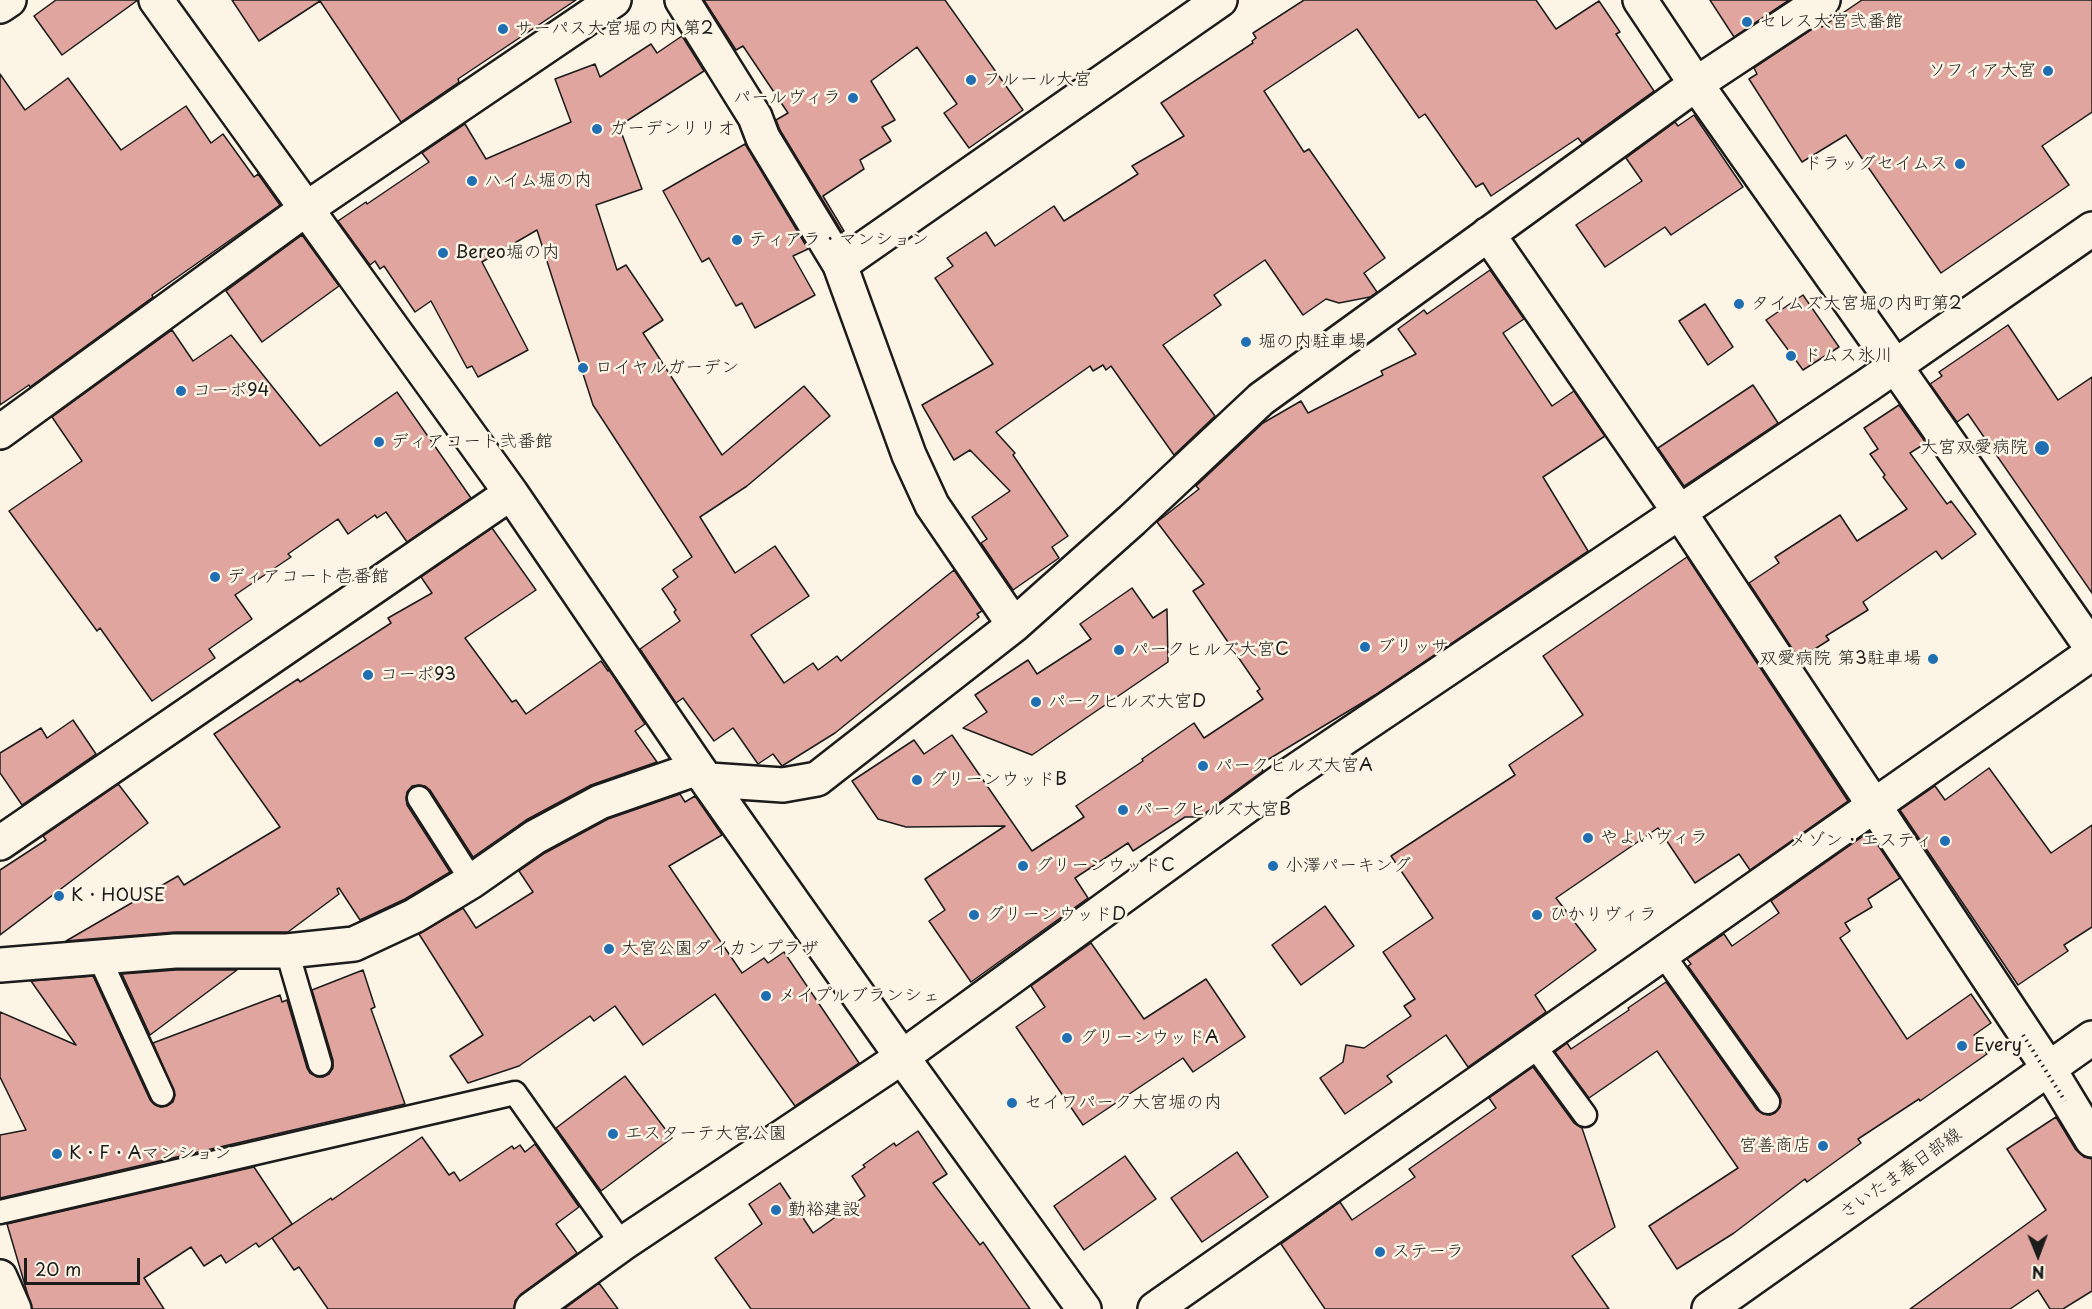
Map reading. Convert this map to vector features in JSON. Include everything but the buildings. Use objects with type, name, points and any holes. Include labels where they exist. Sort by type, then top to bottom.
[{"type":"street","points":[[0,6],[9,0]]},
{"type":"street","points":[[156,0],[511,493],[902,1057],[1084,1309]]},
{"type":"street","points":[[0,432],[306,208],[614,0]]},
{"type":"street","points":[[682,0],[755,117],[764,138],[840,266],[909,455],[932,505],[1014,626]]},
{"type":"street","points":[[840,266],[1220,0]]},
{"type":"street","points":[[1155,1309],[2092,650],[1696,84],[1640,0]]},
{"type":"street","points":[[0,965],[175,951],[286,951],[354,944],[414,915],[472,881],[535,837],[600,802],[704,774],[783,785],[817,778],[1014,626],[1132,520],[1261,399],[1696,84],[1822,0]]},
{"type":"street","points":[[532,1309],[622,1244],[902,1057],[1288,776],[1680,513],[2092,229]]},
{"type":"street","points":[[1488,234],[1680,513],[2049,1069],[2092,1140]]},
{"type":"street","points":[[0,843],[511,493]]},
{"type":"street","name":"さいたま春日部線","points":[[1709,1309],[2092,1038]]},
{"type":"street","points":[[0,1277],[14,1309]]},
{"type":"lane","points":[[419,798],[472,881]]},
{"type":"lane","points":[[286,951],[320,1064]]},
{"type":"lane","points":[[1662,953],[1768,1102]]},
{"type":"lane","points":[[99,957],[162,1094]]},
{"type":"lane","points":[[1533,1044],[1585,1115]]},
{"type":"lane","points":[[0,1212],[515,1093],[622,1244]]},
{"type":"path","points":[[2023,1035],[2065,1101]]},
{"type":"place","name":"セレス大宮弐番館","points":[[1747,22]]},
{"type":"place","name":"サーパス大宮堀の内 第2","points":[[503,29]]},
{"type":"place","name":"ソフィア大宮","points":[[2048,71]]},
{"type":"place","name":"フルール大宮","points":[[971,80]]},
{"type":"place","name":"パールヴィラ","points":[[853,98]]},
{"type":"place","name":"ガーデンリリオ","points":[[597,129]]},
{"type":"place","name":"ドラッグセイムス","points":[[1960,164]]},
{"type":"place","name":"ハイム堀の内","points":[[472,181]]},
{"type":"place","name":"ティアラ・マンション","points":[[737,240]]},
{"type":"place","name":"Bereo堀の内","points":[[443,253]]},
{"type":"place","name":"タイムズ大宮堀の内町第2","points":[[1739,304]]},
{"type":"place","name":"堀の内駐車場","points":[[1246,342]]},
{"type":"place","name":"ドムス氷川","points":[[1791,356]]},
{"type":"place","name":"ロイヤルガーデン","points":[[583,368]]},
{"type":"place","name":"コーポ94","points":[[181,391]]},
{"type":"place","name":"ディアコート弐番館","points":[[379,442]]},
{"type":"place","name":"大宮双愛病院","points":[[2042,448]]},
{"type":"place","name":"ディアコート壱番館","points":[[215,577]]},
{"type":"place","name":"ブリッサ","points":[[1365,647]]},
{"type":"place","name":"パークヒルズ大宮C","points":[[1119,650]]},
{"type":"place","name":"双愛病院 第3駐車場","points":[[1933,659]]},
{"type":"place","name":"コーポ93","points":[[368,675]]},
{"type":"place","name":"パークヒルズ大宮D","points":[[1036,702]]},
{"type":"place","name":"パークヒルズ大宮A","points":[[1203,766]]},
{"type":"place","name":"グリーンウッドB","points":[[917,780]]},
{"type":"place","name":"パークヒルズ大宮B","points":[[1123,810]]},
{"type":"place","name":"やよいヴィラ","points":[[1588,838]]},
{"type":"place","name":"メゾン・エスティ","points":[[1945,841]]},
{"type":"place","name":"グリーンウッドC","points":[[1023,866]]},
{"type":"place","name":"小澤パーキング","points":[[1273,866]]},
{"type":"place","name":"K・HOUSE","points":[[59,896]]},
{"type":"place","name":"グリーンウッドD","points":[[974,915]]},
{"type":"place","name":"ひかりヴィラ","points":[[1537,915]]},
{"type":"place","name":"大宮公園ダイカンプラザ","points":[[609,949]]},
{"type":"place","name":"メイプルブランシェ","points":[[766,996]]},
{"type":"place","name":"グリーンウッドA","points":[[1067,1038]]},
{"type":"place","name":"Every","points":[[1962,1046]]},
{"type":"place","name":"セイワパーク大宮堀の内","points":[[1012,1103]]},
{"type":"place","name":"エスターテ大宮公園","points":[[613,1134]]},
{"type":"place","name":"宮善商店","points":[[1823,1146]]},
{"type":"place","name":"K・F・Aマンション","points":[[57,1154]]},
{"type":"place","name":"勤裕建設","points":[[776,1210]]},
{"type":"place","name":"ステーラ","points":[[1380,1252]]}]
